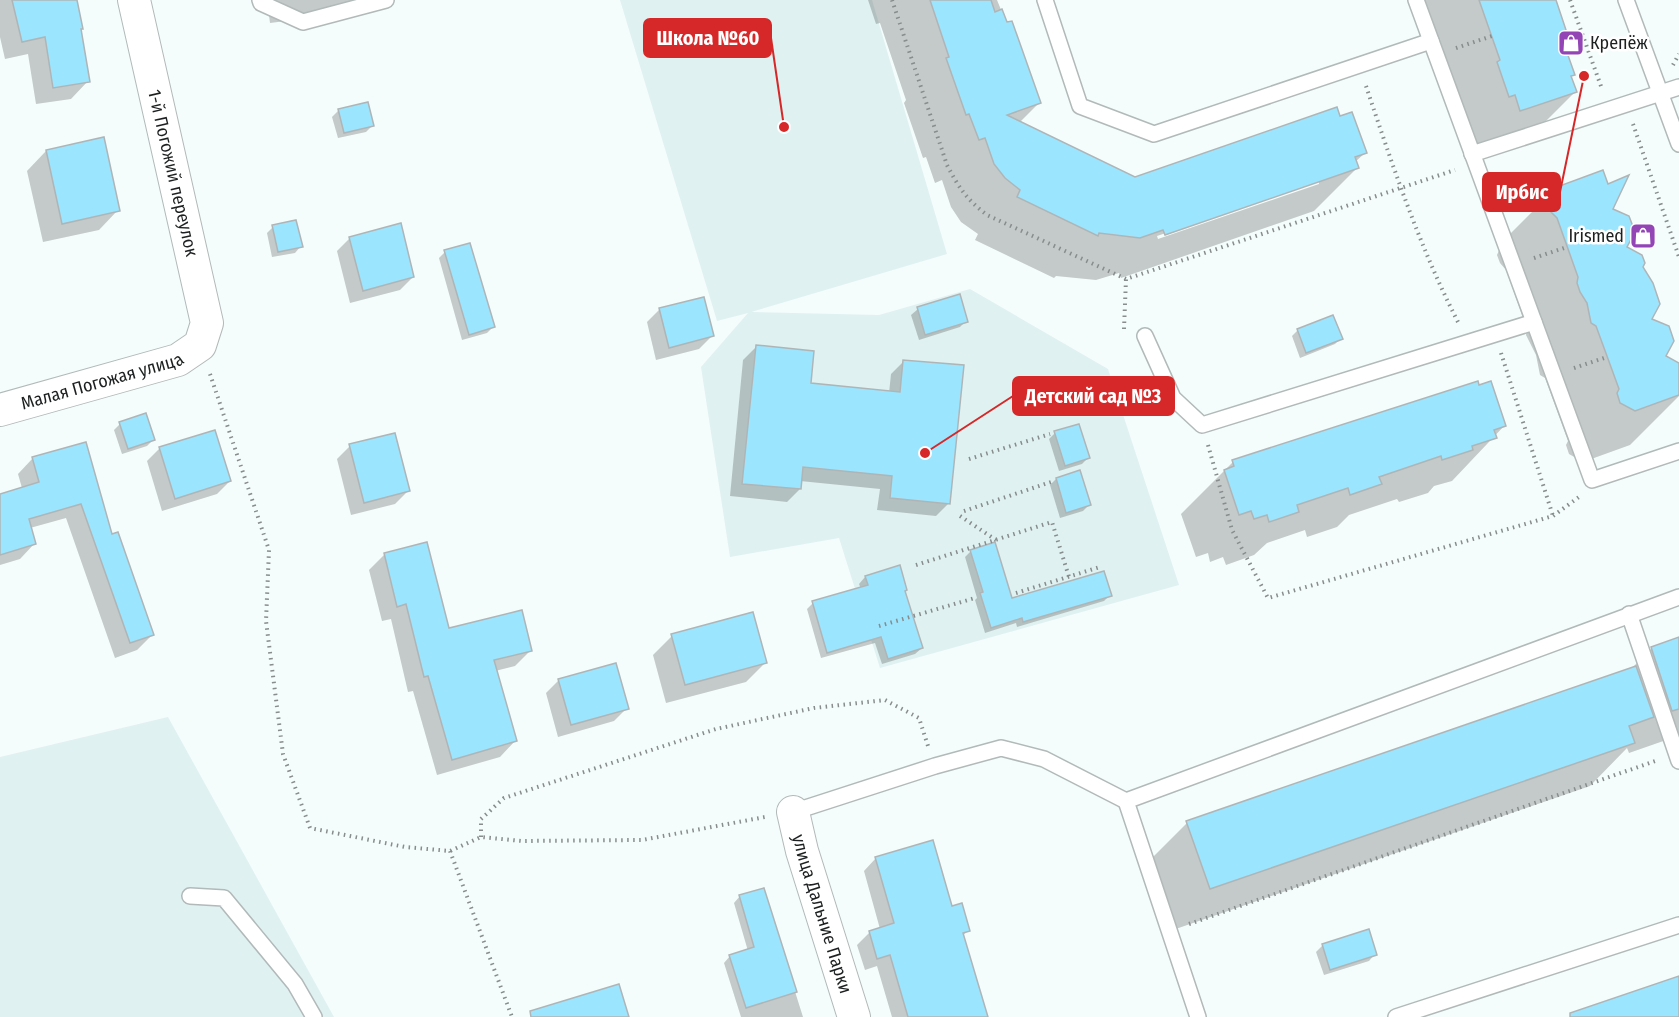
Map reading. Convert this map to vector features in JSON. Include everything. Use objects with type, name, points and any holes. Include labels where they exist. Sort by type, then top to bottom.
[{"type":"street","name":"1-й Погожий переулок","points":[[134,0],[207,324],[200,345]]},
{"type":"street","name":"Малая Погожая улица","points":[[0,410],[178,360],[200,345]]},
{"type":"street","name":"улица Дальние Парки","points":[[793,812],[802,851],[854,1017]]},
{"type":"lane","points":[[260,0],[261,3],[303,22],[386,0]]},
{"type":"lane","points":[[1045,0],[1080,106],[1154,134],[1359,65],[1433,48]]},
{"type":"lane","points":[[1416,0],[1592,480],[1679,451]]},
{"type":"lane","points":[[1626,0],[1679,144]]},
{"type":"lane","points":[[1474,159],[1679,87]]},
{"type":"lane","points":[[1145,336],[1173,398],[1203,425],[1534,322]]},
{"type":"lane","points":[[1126,801],[1679,597]]},
{"type":"lane","points":[[1629,614],[1678,757]]},
{"type":"lane","points":[[793,812],[935,766],[1001,748],[1044,759],[1126,801],[1198,1017]]},
{"type":"lane","points":[[190,896],[224,898],[295,984],[314,1017]]},
{"type":"lane","points":[[1396,1017],[1679,925]]},
{"type":"path","points":[[892,0],[947,165],[969,202],[987,215],[1126,279],[1400,188],[1474,159]]},
{"type":"path","points":[[1570,0],[1610,110]]},
{"type":"path","points":[[1433,48],[1495,35]]},
{"type":"path","points":[[1359,65],[1400,188],[1443,294],[1467,341]]},
{"type":"path","points":[[1626,104],[1679,257]]},
{"type":"path","points":[[1513,266],[1568,247]]},
{"type":"path","points":[[1126,279],[1123,328],[1145,336]]},
{"type":"path","points":[[1495,333],[1553,516]]},
{"type":"path","points":[[200,345],[269,550],[266,621],[283,754],[310,828],[405,847],[450,851],[481,837],[522,841],[642,840],[793,812]]},
{"type":"path","points":[[1554,375],[1607,357]]},
{"type":"path","points":[[1203,425],[1232,530],[1268,598],[1553,516],[1578,498],[1592,480]]},
{"type":"path","points":[[969,459],[1050,434]]},
{"type":"path","points":[[963,511],[1051,482]]},
{"type":"path","points":[[960,516],[996,540]]},
{"type":"path","points":[[916,564],[1052,522],[1069,577]]},
{"type":"path","points":[[1016,593],[1100,567]]},
{"type":"path","points":[[879,626],[975,598]]},
{"type":"path","points":[[481,837],[481,819],[504,798],[716,729],[814,708],[885,700],[919,718],[935,766]]},
{"type":"path","points":[[1168,932],[1678,757]]},
{"type":"path","points":[[450,851],[512,1017]]},
{"type":"shaded area","points":[[620,0],[872,0],[947,254],[751,312],[879,315],[970,289],[1108,369],[1179,585],[880,668],[839,538],[730,557],[701,367],[748,313],[717,321]]},
{"type":"shaded area","points":[[168,717],[334,1017],[0,1017],[0,757]]},
{"type":"building","points":[[12,0],[77,0],[90,82],[53,88],[45,37],[22,42]]},
{"type":"building","points":[[930,0],[991,0],[995,12],[1002,9],[1007,22],[1012,21],[1041,103],[1007,115],[1135,177],[1337,107],[1340,116],[1352,112],[1367,153],[1355,157],[1359,168],[1165,235],[1163,230],[1140,238],[1099,233],[1098,236],[1017,197],[1020,190],[1005,178],[994,164],[985,138],[979,140],[969,114],[966,115],[946,58],[949,57]]},
{"type":"building","points":[[1479,0],[1556,0],[1570,42],[1564,44],[1575,75],[1571,76],[1577,92],[1520,111],[1515,95],[1509,97],[1497,62],[1500,60]]},
{"type":"building","points":[[368,102],[374,126],[344,133],[338,109]]},
{"type":"building","points":[[104,137],[120,211],[62,224],[46,150]]},
{"type":"building","points":[[1603,170],[1608,184],[1629,175],[1613,209],[1629,216],[1635,232],[1627,247],[1642,255],[1645,263],[1643,267],[1653,283],[1660,304],[1652,319],[1669,326],[1674,341],[1666,356],[1679,363],[1679,395],[1635,411],[1620,403],[1617,393],[1619,389],[1596,326],[1591,323],[1587,303],[1577,283],[1578,277],[1557,218],[1551,212],[1548,202],[1554,188]]},
{"type":"building","points":[[296,220],[303,247],[278,252],[272,225]]},
{"type":"building","points":[[401,223],[414,277],[363,291],[349,237]]},
{"type":"building","points":[[470,243],[495,327],[469,335],[444,250]]},
{"type":"building","points":[[960,294],[968,322],[925,335],[917,307]]},
{"type":"building","points":[[704,297],[714,336],[669,348],[659,308]]},
{"type":"building","points":[[1333,315],[1343,339],[1306,353],[1297,329]]},
{"type":"building","points":[[756,345],[814,351],[811,383],[900,392],[903,360],[964,365],[950,504],[890,498],[892,476],[803,467],[801,489],[742,484]]},
{"type":"building","points":[[1478,381],[1479,385],[1491,381],[1506,426],[1494,430],[1497,438],[1472,446],[1473,450],[1442,460],[1441,456],[1379,477],[1382,484],[1350,495],[1348,488],[1297,505],[1299,512],[1269,522],[1267,515],[1254,519],[1251,511],[1239,515],[1224,470],[1234,466],[1232,460]]},
{"type":"building","points":[[146,413],[155,440],[128,449],[119,422]]},
{"type":"building","points":[[1079,424],[1090,458],[1065,466],[1054,431]]},
{"type":"building","points":[[215,430],[231,481],[175,499],[159,447]]},
{"type":"building","points":[[395,433],[410,491],[364,503],[349,444]]},
{"type":"building","points":[[86,442],[112,534],[118,532],[154,635],[130,643],[81,504],[29,519],[36,544],[0,555],[0,494],[39,482],[32,457]]},
{"type":"building","points":[[1080,470],[1091,505],[1066,513],[1056,478]]},
{"type":"building","points":[[427,542],[449,628],[522,610],[532,651],[494,660],[517,741],[452,760],[428,676],[424,677],[406,604],[397,607],[384,553]]},
{"type":"building","points":[[995,542],[1012,598],[1104,571],[1112,596],[1023,622],[1022,618],[991,628],[970,550]]},
{"type":"building","points":[[900,565],[907,590],[905,591],[923,648],[888,659],[881,637],[827,653],[812,601],[868,585],[865,576]]},
{"type":"building","points":[[753,612],[767,663],[685,685],[671,634]]},
{"type":"building","points":[[1679,637],[1679,709],[1672,711],[1651,647]]},
{"type":"building","points":[[616,663],[629,709],[571,725],[558,679]]},
{"type":"building","points":[[1636,666],[1654,717],[1629,726],[1635,743],[1210,889],[1186,821]]},
{"type":"building","points":[[933,840],[952,906],[962,903],[970,931],[963,933],[988,1017],[908,1017],[890,955],[877,959],[869,931],[894,923],[875,857]]},
{"type":"building","points":[[764,888],[797,992],[746,1008],[729,955],[754,947],[739,895]]},
{"type":"building","points":[[1369,929],[1377,955],[1330,970],[1322,944]]},
{"type":"building","points":[[1679,976],[1679,1017],[1570,1017],[1570,1013]]},
{"type":"building","points":[[619,984],[629,1017],[531,1017],[530,1011]]},
{"type":"place","name":"Крепёж","points":[[1571,43]]},
{"type":"place","name":"Ирбис","points":[[1584,76]]},
{"type":"place","name":"Школа №60","points":[[784,127]]},
{"type":"place","name":"Irismed","points":[[1643,236]]},
{"type":"place","name":"Детский сад №3","points":[[925,453]]}]
